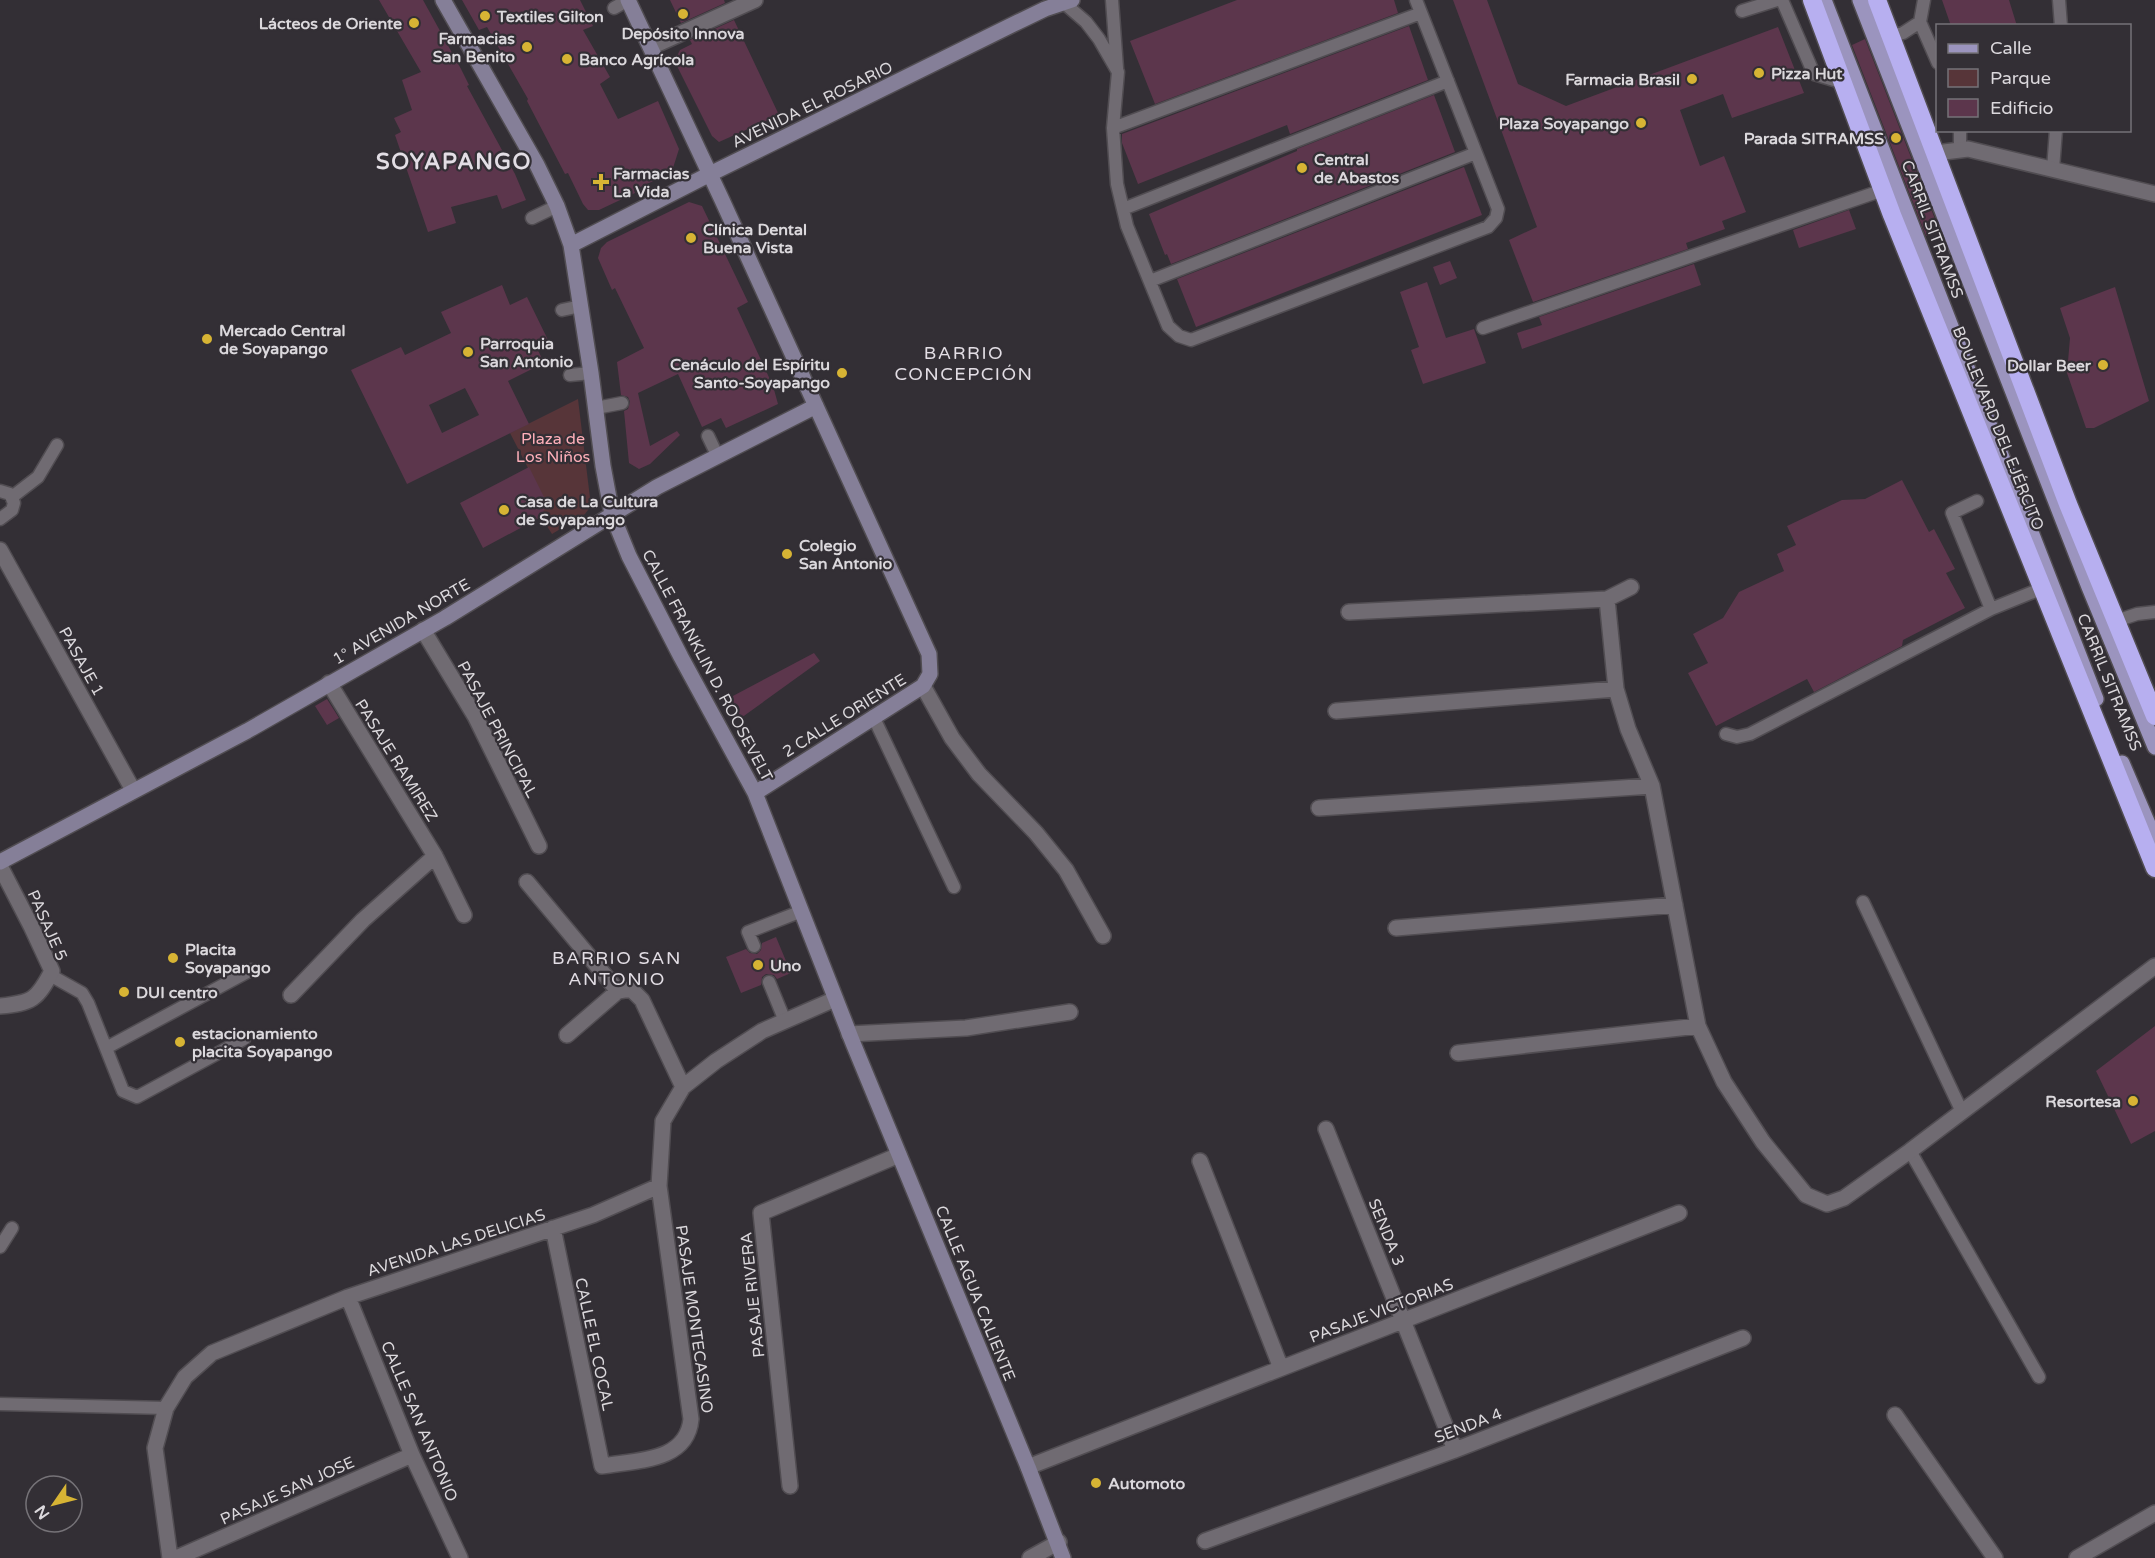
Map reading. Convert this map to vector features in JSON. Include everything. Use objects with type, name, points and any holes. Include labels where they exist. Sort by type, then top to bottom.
[{"type":"highway","name":"BOULEVARD DEL EJÉRCITO","points":[[1812,0],[1883,190],[2155,868]]},
{"type":"highway","points":[[1877,0],[2063,493],[2155,716]]},
{"type":"main road","name":"CALLE FRANKLIN D. ROOSEVELT","points":[[443,0],[537,165],[557,206],[571,245],[612,514],[629,556],[755,793],[851,1038]]},
{"type":"main road","name":"2 CALLE ORIENTE","points":[[628,0],[929,654],[930,674],[923,686],[755,793]]},
{"type":"main road","name":"CARRIL SITRAMSS","points":[[1824,0],[2107,726],[2155,840]]},
{"type":"main road","name":"CARRIL SITRAMSS","points":[[1860,0],[2089,587],[2155,747]]},
{"type":"main road","name":"AVENIDA EL ROSARIO","points":[[571,245],[1018,22],[1045,9],[1068,2]]},
{"type":"main road","name":"1° AVENIDA NORTE","points":[[0,864],[133,790],[247,731],[423,630],[657,487],[816,406]]},
{"type":"main road","name":"CALLE AGUA CALIENTE","points":[[851,1038],[1064,1558]]},
{"type":"street","points":[[651,47],[755,0]]},
{"type":"street","points":[[1936,153],[1968,149],[2155,194]]},
{"type":"street","name":"PASAJE 1","points":[[0,550],[133,790]]},
{"type":"street","points":[[1349,612],[1607,599],[1631,587]]},
{"type":"street","points":[[1607,599],[1616,689],[1628,729],[1652,786],[1698,1026],[1724,1082],[1763,1142],[1806,1195],[1827,1204],[1844,1198],[2155,966]]},
{"type":"street","name":"PASAJE PRINCIPAL","points":[[423,630],[475,716],[539,846]]},
{"type":"street","name":"PASAJE RAMIREZ","points":[[329,683],[435,856],[464,915]]},
{"type":"street","points":[[923,686],[952,738],[979,774],[1036,833],[1066,870],[1103,936]]},
{"type":"street","points":[[1336,711],[1616,689]]},
{"type":"street","points":[[1319,808],[1652,786]]},
{"type":"street","points":[[291,995],[363,920],[435,856]]},
{"type":"street","name":"PASAJE 5","points":[[0,864],[51,971],[42,989],[26,1003],[0,1006]]},
{"type":"street","points":[[527,882],[618,991]]},
{"type":"street","points":[[1396,928],[1675,905]]},
{"type":"street","points":[[567,1035],[618,991],[631,989],[642,1000],[683,1087]]},
{"type":"street","points":[[659,1186],[663,1121],[683,1087],[716,1061],[762,1031],[836,999]]},
{"type":"street","points":[[851,1038],[966,1028],[1070,1012]]},
{"type":"street","points":[[1458,1053],[1698,1026]]},
{"type":"street","name":"SENDA 3","points":[[1326,1129],[1455,1450]]},
{"type":"street","name":"PASAJE RIVERA","points":[[790,1486],[761,1213],[899,1155]]},
{"type":"street","points":[[1200,1161],[1281,1368]]},
{"type":"street","name":"AVENIDA LAS DELICIAS","points":[[171,1558],[155,1448],[166,1408],[185,1377],[212,1353],[348,1297],[593,1215],[659,1186]]},
{"type":"street","name":"PASAJE MONTECASINO","points":[[602,1466],[665,1455],[684,1441],[692,1419],[659,1186]]},
{"type":"street","name":"PASAJE VICTORIAS","points":[[1028,1467],[1679,1213]]},
{"type":"street","name":"CALLE EL COCAL","points":[[553,1228],[602,1466]]},
{"type":"street","name":"CALLE SAN ANTONIO","points":[[348,1297],[412,1455],[460,1558]]},
{"type":"street","name":"SENDA 4","points":[[1205,1541],[1455,1450],[1743,1338]]},
{"type":"street","points":[[1895,1415],[1995,1558]]},
{"type":"street","name":"PASAJE SAN JOSE","points":[[176,1558],[412,1455]]},
{"type":"street","points":[[2077,1558],[2155,1513]]},
{"type":"street","points":[[1030,1558],[1059,1542]]},
{"type":"lane","points":[[614,8],[628,0]]},
{"type":"lane","points":[[1112,0],[1118,72],[1113,128],[1117,184],[1127,226],[1168,326],[1179,336],[1191,340],[1488,227],[1496,218],[1498,209],[1416,0]]},
{"type":"lane","points":[[1742,11],[1777,0]]},
{"type":"lane","points":[[1782,0],[1814,74],[1844,83]]},
{"type":"lane","points":[[1924,0],[1920,22],[1936,58]]},
{"type":"lane","points":[[2059,0],[2061,24]]},
{"type":"lane","points":[[1068,2],[1099,39],[1118,72]]},
{"type":"lane","points":[[1113,128],[1421,13]]},
{"type":"lane","points":[[1891,36],[1904,33],[1920,22]]},
{"type":"lane","points":[[1123,209],[1448,81]]},
{"type":"lane","points":[[1960,132],[1960,150]]},
{"type":"lane","points":[[2049,168],[2051,132]]},
{"type":"lane","points":[[2049,168],[2056,132]]},
{"type":"lane","points":[[1150,281],[1476,153]]},
{"type":"lane","points":[[1483,328],[1883,190]]},
{"type":"lane","points":[[532,218],[557,206]]},
{"type":"lane","points":[[562,310],[581,306]]},
{"type":"lane","points":[[570,375],[591,373]]},
{"type":"lane","points":[[596,408],[622,403]]},
{"type":"lane","points":[[708,436],[718,457]]},
{"type":"lane","points":[[0,519],[16,507],[38,477],[57,445]]},
{"type":"lane","points":[[0,491],[5,491],[16,507]]},
{"type":"lane","points":[[1977,501],[1952,513],[1991,609]]},
{"type":"lane","points":[[1726,734],[1737,737],[1750,734],[1991,609],[2043,588]]},
{"type":"lane","points":[[2116,621],[2137,614],[2155,612]]},
{"type":"lane","points":[[873,716],[954,887]]},
{"type":"lane","points":[[1863,902],[1962,1112]]},
{"type":"lane","points":[[754,946],[748,932],[801,911]]},
{"type":"lane","points":[[106,1048],[251,970]]},
{"type":"lane","points":[[50,975],[82,993],[123,1091],[130,1096],[137,1097],[244,1039]]},
{"type":"lane","points":[[769,982],[785,1021]]},
{"type":"lane","points":[[1910,1151],[2038,1377]]},
{"type":"lane","points":[[0,1248],[12,1228]]},
{"type":"lane","points":[[0,1404],[166,1408]]},
{"type":"green space","name":"Plaza de Los Niños","points":[[578,399],[591,506],[585,514],[552,534],[541,517],[546,503],[510,433]]},
{"type":"building","points":[[379,0],[423,0],[461,69],[469,85],[467,86],[515,174],[526,200],[502,209],[497,195],[451,207],[456,223],[428,232],[395,135],[401,132],[394,118],[412,110],[402,80],[421,72]]},
{"type":"building","points":[[462,0],[580,0],[593,26],[583,30],[610,77],[600,84],[618,119],[658,101],[679,149],[673,168],[664,176],[634,190],[635,193],[599,210],[588,210],[568,173],[565,174],[528,99],[487,27],[479,30]]},
{"type":"building","name":"Depósito Innova","points":[[670,0],[724,0],[725,3],[681,23]]},
{"type":"building","points":[[1237,0],[1394,0],[1398,13],[1155,104],[1130,41]]},
{"type":"building","points":[[1453,0],[1487,0],[1518,84],[1566,106],[1778,27],[1804,93],[1732,118],[1723,94],[1680,110],[1700,166],[1724,156],[1746,212],[1722,221],[1725,229],[1686,243],[1688,249],[1533,302],[1509,240],[1537,227]]},
{"type":"building","points":[[1942,0],[2009,0],[2016,24],[1950,24]]},
{"type":"building","points":[[734,20],[779,115],[719,142],[712,136],[676,64],[676,58],[680,50],[692,44],[690,40]]},
{"type":"building","points":[[1409,26],[1428,80],[1290,134],[1287,125],[1138,184],[1122,143],[1122,134]]},
{"type":"building","name":"Parada SITRAMSS","points":[[1865,39],[1940,232],[1926,236],[1852,45]]},
{"type":"building","points":[[1434,95],[1455,152],[1171,264],[1167,254],[1165,255],[1149,214],[1297,151],[1297,149]]},
{"type":"building","points":[[1464,167],[1482,215],[1196,327],[1177,279]]},
{"type":"building","points":[[689,202],[702,206],[748,302],[737,308],[773,386],[778,404],[726,428],[721,418],[702,427],[678,374],[638,393],[650,446],[677,431],[680,435],[650,464],[639,469],[629,463],[624,411],[628,409],[630,402],[628,397],[621,395],[617,362],[644,348],[615,288],[612,290],[598,258],[601,248],[607,242]]},
{"type":"building","points":[[1849,210],[1856,229],[1799,248],[1793,230]]},
{"type":"building","points":[[1450,261],[1457,278],[1440,285],[1433,267]]},
{"type":"building","points":[[1694,264],[1701,285],[1522,349],[1517,333],[1542,325],[1539,317]]},
{"type":"building","points":[[1427,282],[1446,338],[1474,329],[1486,363],[1423,384],[1411,350],[1419,347],[1400,292]]},
{"type":"building","points":[[502,285],[510,305],[527,297],[548,340],[536,346],[544,363],[508,381],[529,424],[407,484],[351,370],[401,347],[405,355],[451,333],[441,312]],"holes":[[[465,388],[479,415],[442,433],[429,405]]]},
{"type":"building","name":"Dollar Beer","points":[[2115,287],[2149,401],[2094,428],[2086,428],[2067,373],[2070,338],[2060,308]]},
{"type":"building","name":"Casa de La Cultura de Soyapango","points":[[529,467],[547,503],[541,517],[483,548],[460,503]]},
{"type":"building","points":[[1902,480],[1929,532],[1934,529],[1955,569],[1946,573],[1965,608],[1903,640],[1902,646],[1814,692],[1807,679],[1716,726],[1688,673],[1708,663],[1693,634],[1723,618],[1739,592],[1784,571],[1777,554],[1796,545],[1787,526],[1842,500],[1865,499]]},
{"type":"building","points":[[814,653],[820,661],[741,718],[731,697]]},
{"type":"building","points":[[327,699],[339,718],[327,725],[315,706]]},
{"type":"building","name":"Uno","points":[[776,937],[791,973],[777,979],[774,975],[766,974],[762,977],[761,985],[741,993],[726,957],[746,949],[750,953],[757,954],[761,950],[762,943]]},
{"type":"building","name":"Resortesa","points":[[2155,1026],[2155,1131],[2131,1144],[2096,1071]]},
{"type":"place","name":"Depósito Innova","points":[[683,14]]},
{"type":"place","name":"Textiles Gilton","points":[[485,16]]},
{"type":"place","name":"Lácteos de Oriente","points":[[414,23]]},
{"type":"place","name":"Farmacias San Benito","points":[[527,47]]},
{"type":"place","name":"Banco Agrícola","points":[[567,59]]},
{"type":"place","name":"Pizza Hut","points":[[1759,73]]},
{"type":"place","name":"Farmacia Brasil","points":[[1692,79]]},
{"type":"place","name":"Plaza Soyapango","points":[[1641,123]]},
{"type":"place","name":"Parada SITRAMSS","points":[[1896,138]]},
{"type":"place","name":"Central de Abastos","points":[[1302,168]]},
{"type":"place","name":"Farmacias La Vida","points":[[601,182]]},
{"type":"place","name":"Clínica Dental Buena Vista","points":[[691,238]]},
{"type":"place","name":"Mercado Central de Soyapango","points":[[207,339]]},
{"type":"place","name":"Parroquia San Antonio","points":[[468,352]]},
{"type":"place","name":"Dollar Beer","points":[[2103,365]]},
{"type":"place","name":"Cenáculo del Espíritu Santo-Soyapango","points":[[842,373]]},
{"type":"place","name":"Casa de La Cultura de Soyapango","points":[[504,510]]},
{"type":"place","name":"Colegio San Antonio","points":[[787,554]]},
{"type":"place","name":"Placita Soyapango","points":[[173,958]]},
{"type":"place","name":"Uno","points":[[758,965]]},
{"type":"place","name":"DUI centro","points":[[124,992]]},
{"type":"place","name":"estacionamiento placita Soyapango","points":[[180,1042]]},
{"type":"place","name":"Resortesa","points":[[2133,1101]]},
{"type":"place","name":"Automoto","points":[[1096,1483]]},
{"type":"district","name":"SOYAPANGO","points":[[454,161]]},
{"type":"district","name":"BARRIO CONCEPCIÓN","points":[[964,364]]},
{"type":"district","name":"BARRIO SAN ANTONIO","points":[[617,968]]}]
